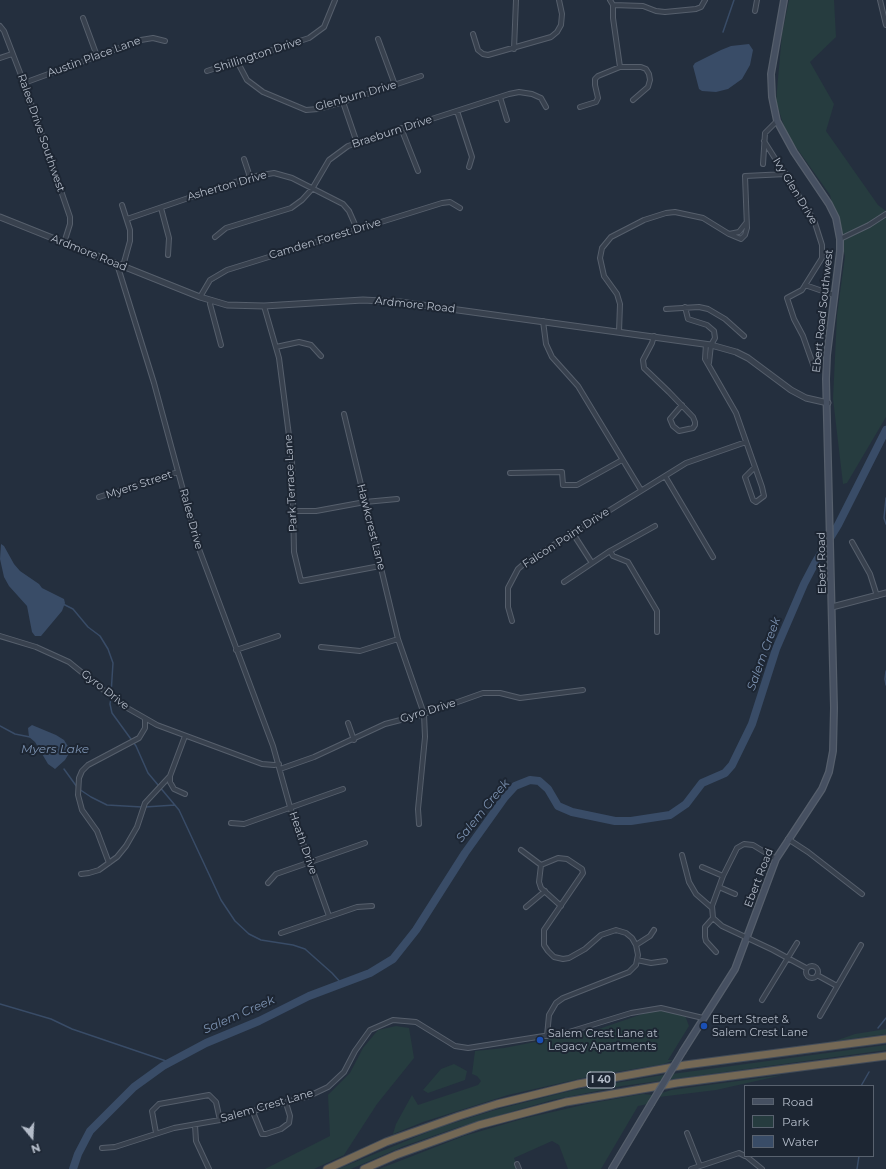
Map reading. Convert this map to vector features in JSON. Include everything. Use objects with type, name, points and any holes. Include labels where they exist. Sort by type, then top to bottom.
[{"type":"highway","name":"I 40","points":[[327,1169],[386,1142],[459,1116],[497,1104],[578,1084],[685,1065],[886,1039]]},
{"type":"highway","name":"I 40","points":[[364,1169],[396,1155],[479,1125],[566,1102],[677,1083],[886,1056]]},
{"type":"main road","name":"Ebert Road Southwest","points":[[784,0],[771,74],[772,98],[777,121],[794,152],[829,204],[836,218],[840,239],[827,355],[831,523]]},
{"type":"main road","name":"Ebert Road","points":[[612,1169],[703,1018],[735,969],[776,859],[826,781],[832,760],[834,715],[831,523]]},
{"type":"street","name":"Shillington Drive","points":[[207,71],[309,38],[324,27],[334,0]]},
{"type":"street","points":[[514,49],[516,0]]},
{"type":"street","points":[[473,34],[478,50],[483,54],[488,55],[514,49],[544,39],[557,32],[561,25],[562,14],[559,0]]},
{"type":"street","points":[[610,0],[613,5],[612,18],[620,67]]},
{"type":"street","points":[[613,5],[643,6],[656,11],[665,12],[696,9],[702,7],[705,0]]},
{"type":"street","points":[[755,11],[756,0]]},
{"type":"street","points":[[880,0],[886,25]]},
{"type":"street","points":[[83,18],[98,56]]},
{"type":"street","name":"Ralee Drive Southwest","points":[[0,26],[4,31],[24,83],[70,217],[70,224],[64,243]]},
{"type":"street","name":"Austin Place Lane","points":[[24,83],[141,40],[154,38],[166,41]]},
{"type":"street","points":[[378,39],[395,85]]},
{"type":"street","points":[[0,58],[12,54]]},
{"type":"street","name":"Glenburn Drive","points":[[237,61],[241,72],[252,84],[263,92],[298,108],[318,109],[421,76]]},
{"type":"street","points":[[580,107],[596,102],[598,98],[595,79],[598,76],[620,67],[640,67],[646,69],[649,74],[650,80],[648,87],[633,100]]},
{"type":"street","name":"Braeburn Drive","points":[[215,237],[226,228],[291,208],[302,200],[312,189],[329,160],[348,146],[401,128],[519,92],[532,94],[541,98],[546,107]]},
{"type":"street","points":[[500,97],[507,120]]},
{"type":"street","points":[[343,102],[357,143]]},
{"type":"street","points":[[457,111],[472,157],[469,167]]},
{"type":"street","points":[[764,141],[768,129],[777,121]]},
{"type":"street","points":[[401,128],[418,171]]},
{"type":"street","name":"Ivy Glen Drive","points":[[763,164],[764,141]]},
{"type":"street","name":"Ivy Glen Drive","points":[[764,141],[814,220],[822,246],[822,258],[806,285],[802,290],[787,298],[815,370]]},
{"type":"street","points":[[244,159],[250,177]]},
{"type":"street","name":"Asherton Drive","points":[[127,219],[250,177],[274,173],[292,178],[343,204],[350,211],[357,229]]},
{"type":"street","points":[[619,332],[620,304],[617,294],[604,276],[600,258],[602,248],[611,237],[644,220],[666,213],[675,212],[703,218],[738,239],[744,238],[747,228],[746,223],[748,214],[746,176],[786,174]]},
{"type":"street","name":"Camden Forest Drive","points":[[200,297],[206,285],[221,272],[442,203],[450,202],[460,208]]},
{"type":"street","points":[[122,205],[130,230],[130,242],[123,266]]},
{"type":"street","points":[[161,208],[170,238],[168,255]]},
{"type":"street","points":[[840,239],[869,225],[886,214]]},
{"type":"street","name":"Ardmore Road","points":[[0,217],[200,297],[227,305],[243,307],[363,300],[400,302],[654,336],[709,345],[736,352],[748,358],[791,390],[806,398],[828,403]]},
{"type":"street","points":[[729,234],[739,232],[746,223]]},
{"type":"street","name":"Ralee Drive","points":[[117,264],[154,383],[199,549],[280,769]]},
{"type":"street","points":[[806,285],[834,295]]},
{"type":"street","points":[[211,300],[210,304],[221,345]]},
{"type":"street","name":"Park Terrace Lane","points":[[264,306],[276,347],[292,459],[294,552],[301,581],[380,566]]},
{"type":"street","points":[[685,307],[688,319],[707,325],[714,331],[715,338],[709,345],[705,358],[736,413],[755,468],[764,496],[756,502],[752,500],[744,477],[755,468]]},
{"type":"street","points":[[666,309],[698,307],[713,311],[725,319],[744,336]]},
{"type":"street","points":[[543,322],[546,344],[552,357],[578,386],[641,490]]},
{"type":"street","points":[[654,336],[643,360],[644,368],[682,405],[693,417],[695,425],[689,430],[679,431],[673,426],[670,419],[682,405]]},
{"type":"street","points":[[276,347],[299,342],[311,345],[321,356]]},
{"type":"street","name":"Hawkcrest Lane","points":[[344,414],[398,639],[424,714],[425,737],[418,810],[420,824]]},
{"type":"street","name":"Falcon Point Drive","points":[[512,621],[508,607],[507,593],[512,577],[518,569],[572,532],[698,457],[746,442]]},
{"type":"street","points":[[510,472],[562,472],[563,485],[577,485],[622,460]]},
{"type":"street","name":"Myers Street","points":[[99,497],[178,472]]},
{"type":"street","points":[[664,476],[713,557]]},
{"type":"street","points":[[294,511],[316,511],[365,502],[396,499]]},
{"type":"street","points":[[564,582],[610,551],[655,526]]},
{"type":"street","points":[[572,532],[592,563]]},
{"type":"street","points":[[852,542],[870,574],[877,596]]},
{"type":"street","points":[[610,551],[614,556],[628,562],[657,611],[657,632]]},
{"type":"street","points":[[832,607],[886,593]]},
{"type":"street","name":"Gyro Drive","points":[[0,636],[36,647],[69,662],[122,705],[145,719],[185,736],[262,764],[274,766],[279,764]]},
{"type":"street","points":[[236,650],[278,636]]},
{"type":"street","points":[[321,647],[360,651],[398,639]]},
{"type":"street","name":"Gyro Drive","points":[[280,769],[354,740],[385,724],[424,714],[483,693],[500,693],[520,698],[583,690]]},
{"type":"street","points":[[109,863],[97,831],[82,810],[78,795],[79,778],[82,771],[88,765],[139,738],[145,728],[145,719]]},
{"type":"street","points":[[348,723],[354,740]]},
{"type":"street","points":[[185,736],[170,776],[170,782],[174,789],[185,794]]},
{"type":"street","name":"Heath Drive","points":[[280,769],[290,807],[329,916]]},
{"type":"street","points":[[81,874],[95,871],[109,863],[126,846],[137,827],[145,803],[170,776]]},
{"type":"street","points":[[231,823],[244,824],[343,789]]},
{"type":"street","points":[[788,839],[808,852],[862,894]]},
{"type":"street","points":[[268,883],[276,874],[366,843]]},
{"type":"street","points":[[776,859],[753,845],[744,844],[737,848],[719,887],[712,908],[713,918],[722,926],[748,937],[806,968],[809,966],[815,967],[817,969],[817,975]]},
{"type":"street","points":[[521,850],[541,865]]},
{"type":"street","points":[[682,856],[691,886],[696,894],[712,908]]},
{"type":"street","points":[[541,865],[558,858],[568,859],[582,869],[583,873],[544,930],[544,944],[554,957],[562,959],[569,958],[585,949],[601,935],[616,930],[626,933],[636,945],[638,955],[636,965],[629,972],[563,998],[556,1003],[549,1015],[547,1036]]},
{"type":"street","points":[[541,865],[539,882],[541,888],[560,906]]},
{"type":"street","points":[[702,867],[723,876]]},
{"type":"street","points":[[719,887],[735,894]]},
{"type":"street","points":[[526,907],[545,891]]},
{"type":"street","points":[[281,933],[357,907],[372,906]]},
{"type":"street","points":[[713,918],[705,927],[706,937],[716,952]]},
{"type":"street","points":[[636,945],[650,936],[654,930]]},
{"type":"street","points":[[762,1000],[797,942]]},
{"type":"street","points":[[820,1016],[861,945]]},
{"type":"street","points":[[637,960],[651,964],[665,961]]},
{"type":"street","points":[[806,968],[806,975],[808,977],[814,978],[817,975]]},
{"type":"street","points":[[817,975],[837,986]]},
{"type":"street","name":"Salem Crest Lane","points":[[102,1148],[115,1146],[156,1133],[253,1112],[309,1096],[328,1087],[344,1072],[355,1051],[370,1030],[393,1020],[416,1022],[455,1046],[468,1048],[569,1032],[631,1013],[661,1008],[703,1018]]},
{"type":"street","points":[[156,1133],[152,1111],[159,1104],[209,1095],[216,1102],[220,1120]]},
{"type":"street","points":[[253,1112],[262,1134],[266,1134],[289,1123],[290,1116],[286,1103]]},
{"type":"street","points":[[195,1124],[196,1141],[209,1169]]},
{"type":"street","points":[[687,1133],[700,1166]]},
{"type":"street","points":[[691,1169],[739,1153],[744,1156]]},
{"type":"street","points":[[746,1157],[762,1169]]},
{"type":"street","points":[[517,1164],[519,1169]]},
{"type":"green space","points":[[789,0],[834,0],[836,37],[810,62],[834,104],[826,131],[878,205],[886,211],[886,417],[847,483],[843,484],[833,399],[837,315],[845,256],[830,195],[786,133],[776,101],[782,34]]},
{"type":"green space","points":[[670,1008],[683,1010],[689,1026],[668,1060],[674,1060],[664,1064],[592,1076],[508,1095],[423,1122],[393,1134],[396,1124],[412,1095],[418,1105],[478,1085],[481,1081],[477,1076],[472,1074],[475,1051],[504,1048],[596,1030],[648,1012]]},
{"type":"green space","points":[[396,1026],[409,1028],[414,1058],[377,1104],[344,1155],[314,1169],[265,1169],[330,1136],[328,1095],[350,1073],[363,1048],[378,1030]]},
{"type":"green space","points":[[886,1029],[886,1034],[835,1041],[855,1034]]},
{"type":"green space","points":[[886,1045],[886,1050],[622,1086],[552,1100],[459,1127],[404,1146],[351,1169],[338,1169],[438,1128],[495,1110],[574,1090],[657,1076]]},
{"type":"green space","points":[[454,1064],[467,1071],[465,1080],[428,1093],[423,1090],[441,1069]]},
{"type":"green space","points":[[783,1075],[716,1090],[659,1097],[662,1093],[671,1090]]},
{"type":"green space","points":[[643,1094],[653,1095],[648,1104],[638,1106],[601,1169],[568,1169],[559,1145],[552,1141],[514,1158],[518,1169],[379,1169],[464,1136],[522,1119],[587,1104]]},
{"type":"water","points":[[749,44],[753,50],[750,65],[742,79],[728,89],[716,92],[702,91],[699,89],[693,66],[695,63],[731,46]]},
{"type":"water","points":[[1,544],[4,546],[14,564],[20,571],[39,584],[42,588],[64,599],[65,603],[62,611],[41,636],[35,636],[32,632],[27,606],[9,586],[4,577],[0,559]]},
{"type":"water","name":"Myers Lake","points":[[32,725],[56,735],[64,740],[69,748],[68,755],[65,760],[55,769],[48,764],[35,742],[29,737],[28,728]]},
{"type":"waterway","points":[[723,32],[734,0]]},
{"type":"waterway","name":"Salem Creek","points":[[73,1169],[78,1154],[90,1131],[134,1087],[163,1066],[206,1043],[259,1021],[309,996],[370,973],[393,959],[416,930],[465,853],[505,797],[515,786],[530,780],[539,781],[548,789],[558,806],[572,812],[615,821],[631,821],[670,815],[686,804],[702,783],[725,773],[732,765],[752,724],[776,649],[804,584],[838,525],[886,430]]},
{"type":"waterway","points":[[886,498],[884,518],[886,524]]},
{"type":"waterway","points":[[63,604],[73,609],[88,627],[100,636],[108,649],[113,663],[111,694]]},
{"type":"waterway","points":[[886,671],[886,685]]},
{"type":"waterway","points":[[111,698],[110,704],[112,713],[136,746],[148,773],[179,810],[221,900],[235,921],[249,934],[261,940],[293,945],[305,949],[342,984]]},
{"type":"waterway","points":[[0,726],[15,734],[30,737]]},
{"type":"waterway","points":[[64,769],[77,787]]},
{"type":"waterway","points":[[79,789],[107,805],[142,807]]},
{"type":"waterway","points":[[145,807],[175,805]]},
{"type":"waterway","points":[[0,1004],[51,1019],[72,1029],[169,1062]]},
{"type":"waterway","points":[[878,1028],[886,1018]]},
{"type":"waterway","points":[[862,1085],[869,1072]]},
{"type":"waterway","points":[[857,1169],[859,1157]]},
{"type":"place","name":"Ebert Street & Salem Crest Lane","points":[[704,1026]]},
{"type":"place","name":"Salem Crest Lane at Legacy Apartments","points":[[540,1040]]}]
